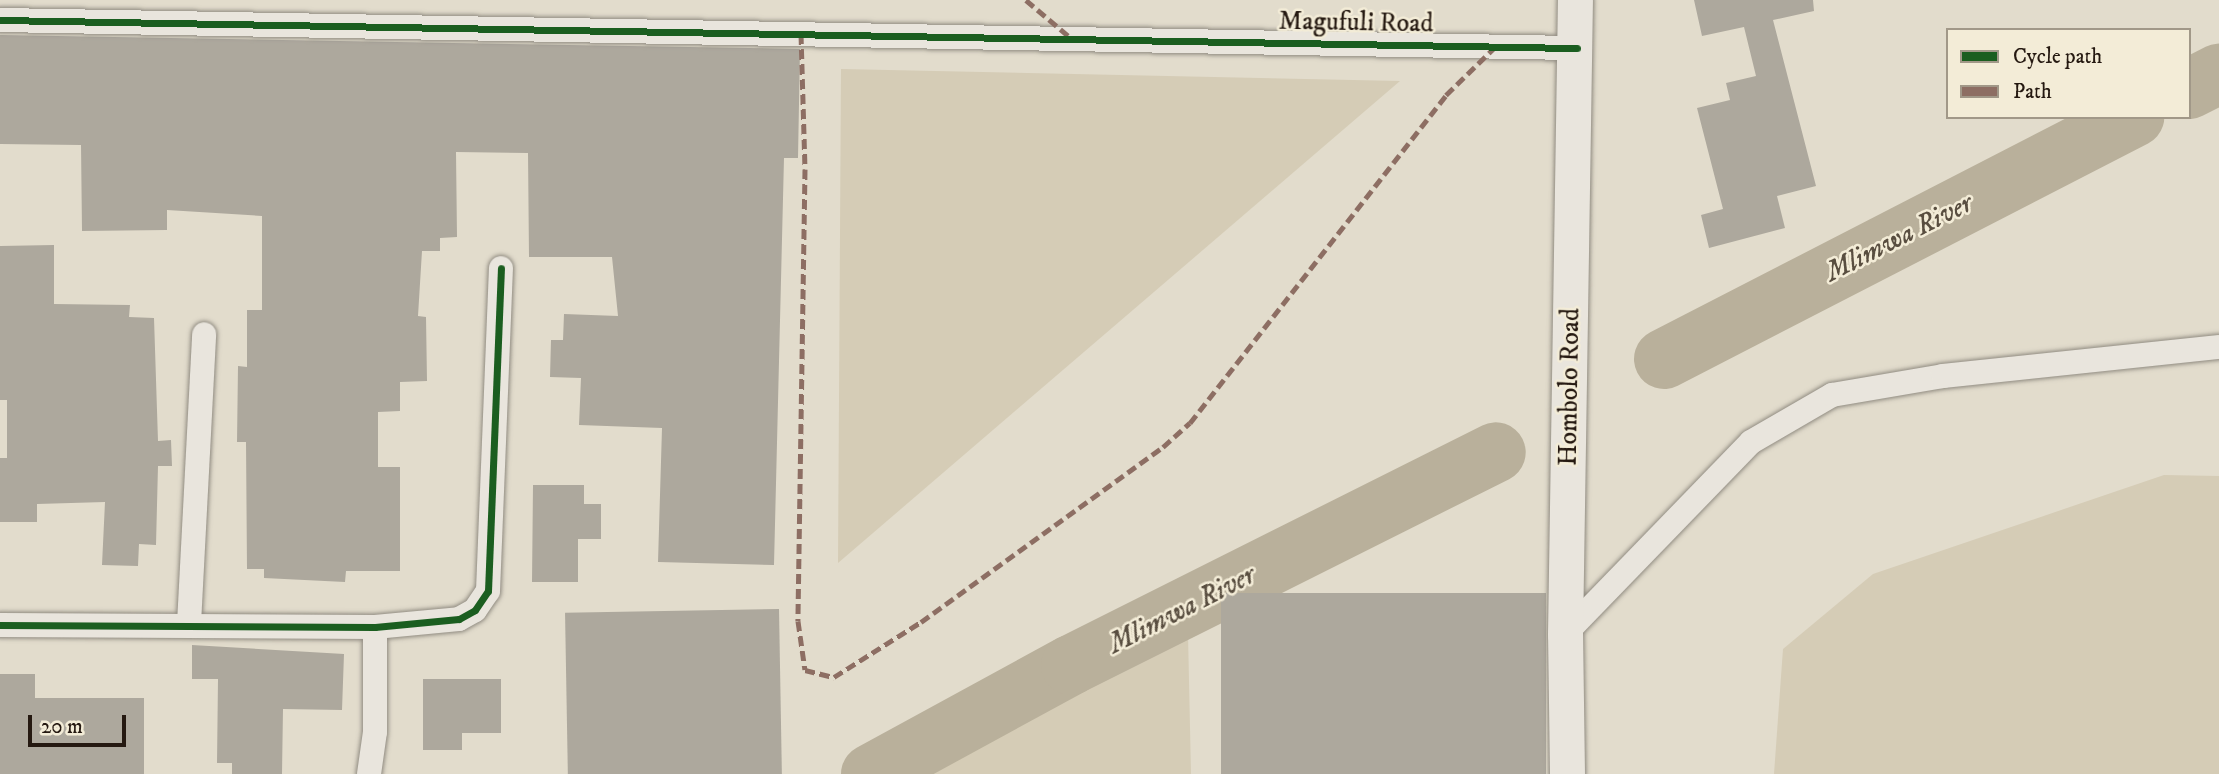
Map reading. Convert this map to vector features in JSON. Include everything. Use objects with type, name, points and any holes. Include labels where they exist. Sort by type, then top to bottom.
[{"type":"street","name":"Hombolo Road","points":[[1567,774],[1565,634],[1577,48],[1575,0]]},
{"type":"street","name":"Magufuli Road","points":[[0,20],[1577,48]]},
{"type":"street","points":[[0,625],[375,627],[459,619],[475,610],[488,591],[500,268]]},
{"type":"street","points":[[189,624],[204,334]]},
{"type":"street","points":[[1565,634],[1751,442],[1832,395],[1943,376],[2219,347]]},
{"type":"street","points":[[369,774],[375,732],[375,627]]},
{"type":"shaded area","points":[[841,69],[1400,81],[838,563]]},
{"type":"shaded area","points":[[2164,475],[2219,476],[2219,774],[1774,774],[1783,649],[1873,574]]},
{"type":"shaded area","points":[[1188,634],[1191,774],[915,774]]},
{"type":"building","points":[[1694,0],[1813,0],[1814,11],[1773,20],[1816,186],[1777,196],[1785,228],[1709,248],[1701,215],[1723,209],[1697,108],[1730,100],[1726,83],[1756,76],[1744,27],[1702,36]]},
{"type":"building","points":[[0,35],[800,49],[798,158],[784,158],[774,565],[658,562],[662,428],[579,425],[581,378],[550,377],[551,340],[563,340],[564,314],[618,316],[612,257],[529,257],[528,153],[456,152],[457,237],[440,238],[440,251],[422,251],[418,316],[426,317],[427,381],[400,382],[400,411],[378,412],[378,467],[400,467],[400,571],[346,571],[345,582],[264,578],[264,569],[247,569],[246,442],[237,442],[238,366],[247,367],[247,310],[262,310],[262,216],[167,210],[167,230],[82,231],[81,145],[0,144]]},
{"type":"building","points":[[54,245],[54,304],[130,305],[129,317],[154,318],[158,441],[171,440],[172,466],[158,466],[156,545],[139,544],[138,566],[102,565],[105,502],[37,504],[37,522],[0,522],[0,458],[7,458],[7,400],[0,400],[0,246]]},
{"type":"building","points":[[533,485],[584,485],[584,504],[601,504],[601,539],[578,539],[578,582],[532,582]]},
{"type":"building","points":[[1221,593],[1546,593],[1546,774],[1221,774]]},
{"type":"building","points":[[779,609],[782,774],[568,774],[565,613]]},
{"type":"building","points":[[192,645],[344,654],[342,710],[283,709],[282,774],[232,774],[232,763],[217,763],[218,679],[192,679]]},
{"type":"building","points":[[0,674],[35,674],[35,698],[144,698],[144,774],[0,774]]},
{"type":"building","points":[[423,679],[501,679],[501,733],[462,733],[462,750],[423,750]]},
{"type":"waterway","name":"Mlimwa River","points":[[2191,88],[2219,74]]},
{"type":"waterway","name":"Mlimwa River","points":[[1664,359],[2130,119]]},
{"type":"waterway","name":"Mlimwa River","points":[[871,774],[1071,665],[1496,452]]},
{"type":"marked path","points":[[1026,0],[1071,38]]},
{"type":"marked path","points":[[801,34],[805,169],[798,621],[805,670],[834,677],[921,622],[1163,447],[1190,423],[1446,95],[1495,47]]},
{"type":"cycle path","points":[[0,20],[1577,48]]},
{"type":"cycle path","points":[[0,625],[375,627],[459,619],[475,610],[488,591],[501,268]]}]
